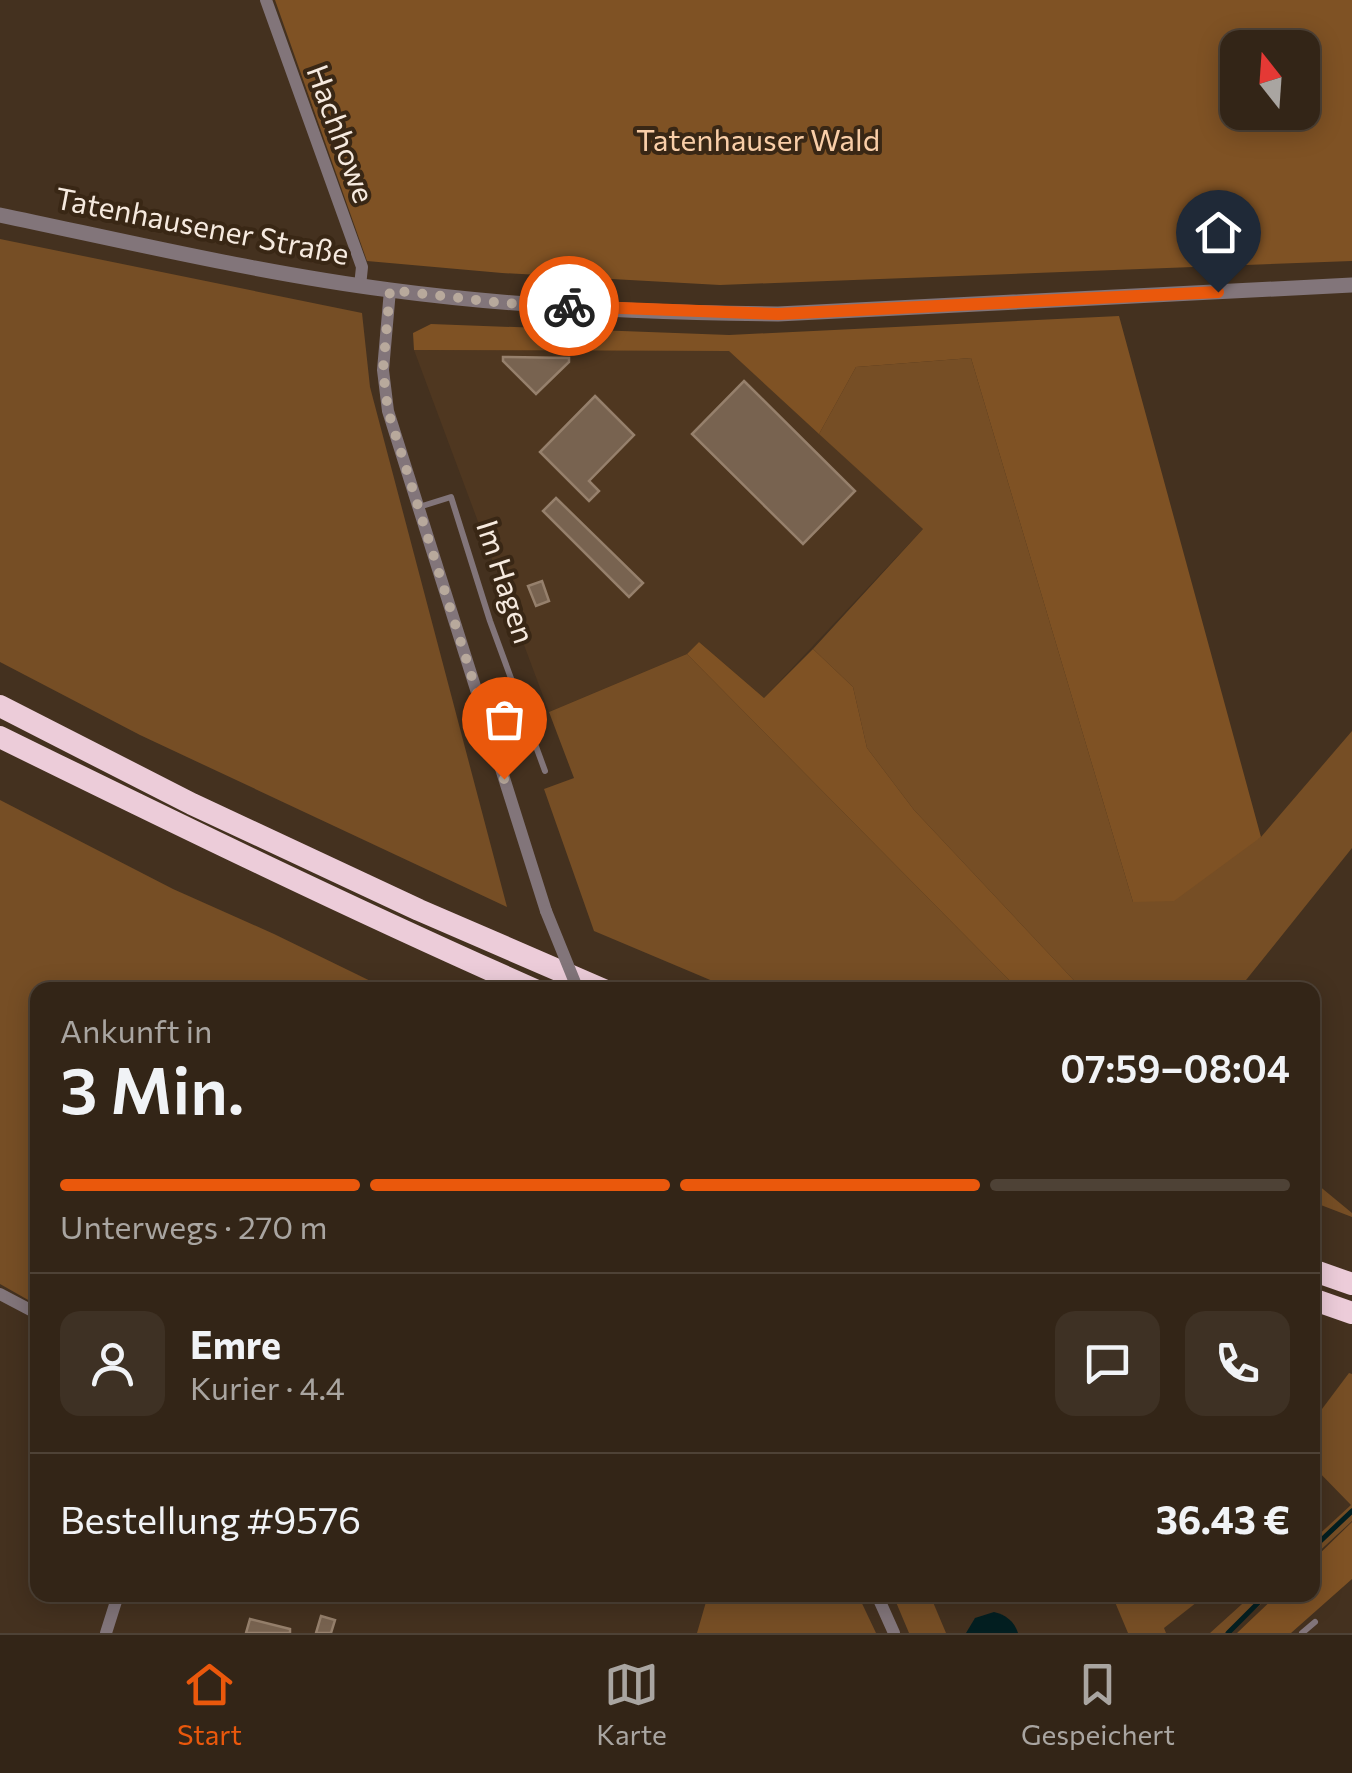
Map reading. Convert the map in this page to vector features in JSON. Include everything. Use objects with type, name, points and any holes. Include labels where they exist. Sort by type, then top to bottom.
[{"type":"highway","points":[[0,706],[227,820],[586,982]]},
{"type":"highway","points":[[0,736],[185,828],[516,982]]},
{"type":"highway","points":[[1320,1273],[1352,1284]]},
{"type":"highway","points":[[1320,1301],[1352,1312]]},
{"type":"street","name":"Hachhowe","points":[[266,0],[362,267],[360,286]]},
{"type":"street","name":"Tatenhausener Straße","points":[[0,215],[360,286],[503,303],[778,314],[1352,285]]},
{"type":"street","name":"Im Hagen","points":[[390,290],[383,370],[388,411],[546,912],[575,982]]},
{"type":"street","points":[[0,1294],[30,1310]]},
{"type":"street","points":[[106,1633],[116,1602]]},
{"type":"street","points":[[880,1602],[894,1633]]},
{"type":"lane","name":"Im Hagen","points":[[418,507],[451,497],[490,620],[545,771]]},
{"type":"lane","points":[[1302,1633],[1315,1622]]},
{"type":"shaded area","points":[[0,239],[362,313],[370,387],[507,907],[140,735],[0,662]]},
{"type":"shaded area","points":[[414,350],[730,351],[923,529],[764,698],[699,642],[687,654],[549,712]]},
{"type":"shaded area","points":[[971,358],[1133,902],[1261,837],[1352,731],[1352,848],[1244,982],[1075,982],[914,810],[867,748],[853,687],[813,649],[923,529],[819,434],[856,367]]},
{"type":"shaded area","points":[[687,654],[1011,982],[715,982],[594,931],[544,789],[574,778],[549,712]]},
{"type":"shaded area","points":[[0,800],[173,889],[373,982],[30,982],[30,1301],[0,1284]]},
{"type":"shaded area","points":[[1320,1187],[1352,1213],[1352,1217],[1320,1205]]},
{"type":"shaded area","points":[[1352,1374],[1352,1521],[1320,1551],[1320,1534],[1351,1505],[1320,1473],[1320,1412]]},
{"type":"shaded area","points":[[706,1602],[861,1602],[876,1633],[697,1633]]},
{"type":"shaded area","points":[[896,1602],[933,1602],[946,1633],[909,1633]]},
{"type":"shaded area","points":[[1115,1602],[1197,1602],[1164,1628],[1166,1633],[1128,1633]]},
{"type":"shaded area","points":[[1244,1602],[1263,1602],[1229,1633],[1210,1633]]},
{"type":"green space","name":"Tatenhauser Wald","points":[[275,0],[1352,0],[1352,261],[720,285],[367,261]]},
{"type":"green space","points":[[1119,316],[1261,837],[1174,901],[1133,902],[971,358],[856,367],[819,434],[729,351],[414,350],[413,333],[431,324],[729,335]]},
{"type":"green space","points":[[699,642],[764,698],[813,649],[853,687],[867,748],[914,810],[1075,982],[1011,982],[687,654]]},
{"type":"green space","points":[[1352,1522],[1352,1579],[1291,1633],[1237,1633],[1270,1602],[1320,1602],[1320,1553]]},
{"type":"water","points":[[994,1612],[1009,1619],[1018,1633],[966,1633],[975,1618]]},
{"type":"building","points":[[503,357],[569,358],[569,362],[536,394]]},
{"type":"building","points":[[744,381],[855,491],[803,544],[692,434]]},
{"type":"building","points":[[595,396],[634,435],[589,481],[599,491],[589,501],[540,452]]},
{"type":"building","points":[[556,498],[643,583],[629,597],[543,511]]},
{"type":"building","points":[[542,581],[549,601],[536,606],[528,586]]},
{"type":"building","points":[[321,1616],[335,1620],[331,1633],[316,1633]]},
{"type":"building","points":[[250,1619],[290,1629],[290,1633],[246,1633]]},
{"type":"waterway","points":[[1320,1541],[1352,1511]]},
{"type":"waterway","points":[[1228,1633],[1259,1602]]},
{"type":"way so far","points":[[504,779],[388,411],[383,370],[390,290],[569,306]]},
{"type":"route","points":[[569,306],[778,314],[1218,292]]}]
